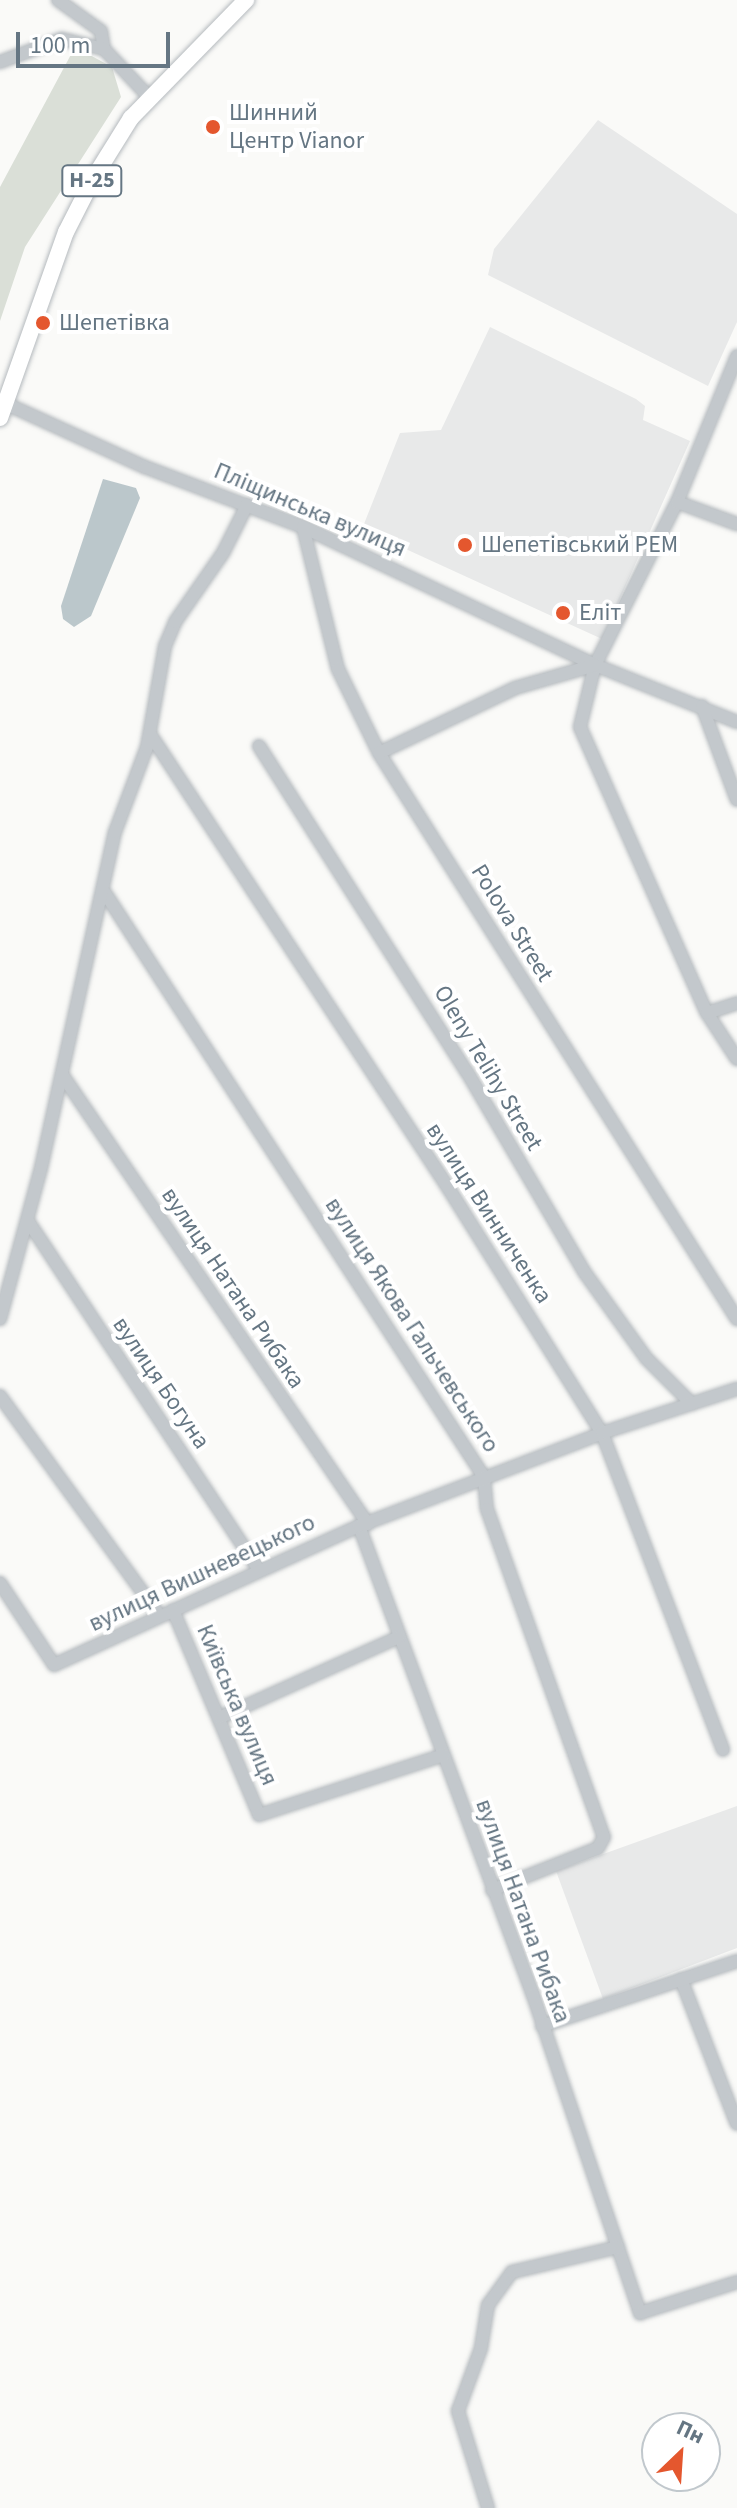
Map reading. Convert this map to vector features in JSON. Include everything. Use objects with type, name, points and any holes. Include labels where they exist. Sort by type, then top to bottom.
[{"type":"main road","name":"Н-25","points":[[2,407],[66,232],[131,118],[246,0]]},
{"type":"street","points":[[58,0],[89,19],[101,31],[104,49]]},
{"type":"street","points":[[0,62],[62,39],[104,49],[150,98]]},
{"type":"street","points":[[737,356],[731,386],[595,665],[580,727],[707,1013],[737,1059]]},
{"type":"street","name":"Пліщинська вулиця","points":[[2,407],[145,467],[303,527],[595,665],[737,722]]},
{"type":"street","points":[[677,502],[737,524]]},
{"type":"street","points":[[0,1319],[28,1221],[63,1076],[105,893],[115,832],[150,734],[170,634],[215,567],[247,505]]},
{"type":"street","name":"Polova Street","points":[[303,527],[338,669],[379,753],[737,1319]]},
{"type":"street","points":[[379,753],[515,688],[595,665]]},
{"type":"street","points":[[702,706],[737,800]]},
{"type":"street","name":"вулиця Винниченка","points":[[150,734],[447,1186],[602,1433],[723,1750]]},
{"type":"street","name":"Oleny Telihy Street","points":[[259,746],[467,1072],[585,1273],[646,1358],[692,1404]]},
{"type":"street","name":"вулиця Якова Гальчевського","points":[[105,893],[484,1477],[487,1509],[604,1837],[598,1848],[492,1890]]},
{"type":"street","points":[[707,1013],[737,1003]]},
{"type":"street","name":"вулиця Натана Рибака","points":[[63,1076],[364,1525],[399,1637],[542,2026],[640,2313],[737,2282]]},
{"type":"street","name":"вулиця Богуна","points":[[28,1221],[259,1570]]},
{"type":"street","name":"вулиця Вишневецького","points":[[0,1583],[54,1665],[364,1525],[602,1433],[737,1389]]},
{"type":"street","name":"Київська вулиця","points":[[0,1396],[160,1616]]},
{"type":"street","name":"Київська вулиця","points":[[173,1610],[221,1717],[259,1815],[444,1755]]},
{"type":"street","points":[[221,1717],[399,1637]]},
{"type":"street","points":[[542,2026],[737,1961]]},
{"type":"street","points":[[681,1979],[737,2124]]},
{"type":"street","points":[[488,2508],[458,2411],[481,2348],[488,2305],[512,2272],[618,2247]]},
{"type":"shaded area","points":[[75,47],[112,67],[121,97],[25,247],[0,321],[0,187]]},
{"type":"shaded area","points":[[598,120],[737,214],[737,322],[708,386],[488,275],[494,249]]},
{"type":"shaded area","points":[[490,327],[636,399],[645,406],[643,420],[690,441],[602,639],[362,529],[400,433],[441,430]]},
{"type":"shaded area","points":[[103,479],[136,488],[140,498],[91,616],[74,627],[63,619],[61,606]]},
{"type":"shaded area","points":[[737,1806],[737,1948],[603,1999],[556,1871]]},
{"type":"place","name":"Шинний Центр Vianor","points":[[213,127]]},
{"type":"place","name":"Шепетівка","points":[[43,323]]},
{"type":"place","name":"Шепетівський РЕМ","points":[[465,545]]},
{"type":"place","name":"Еліт","points":[[563,613]]}]
